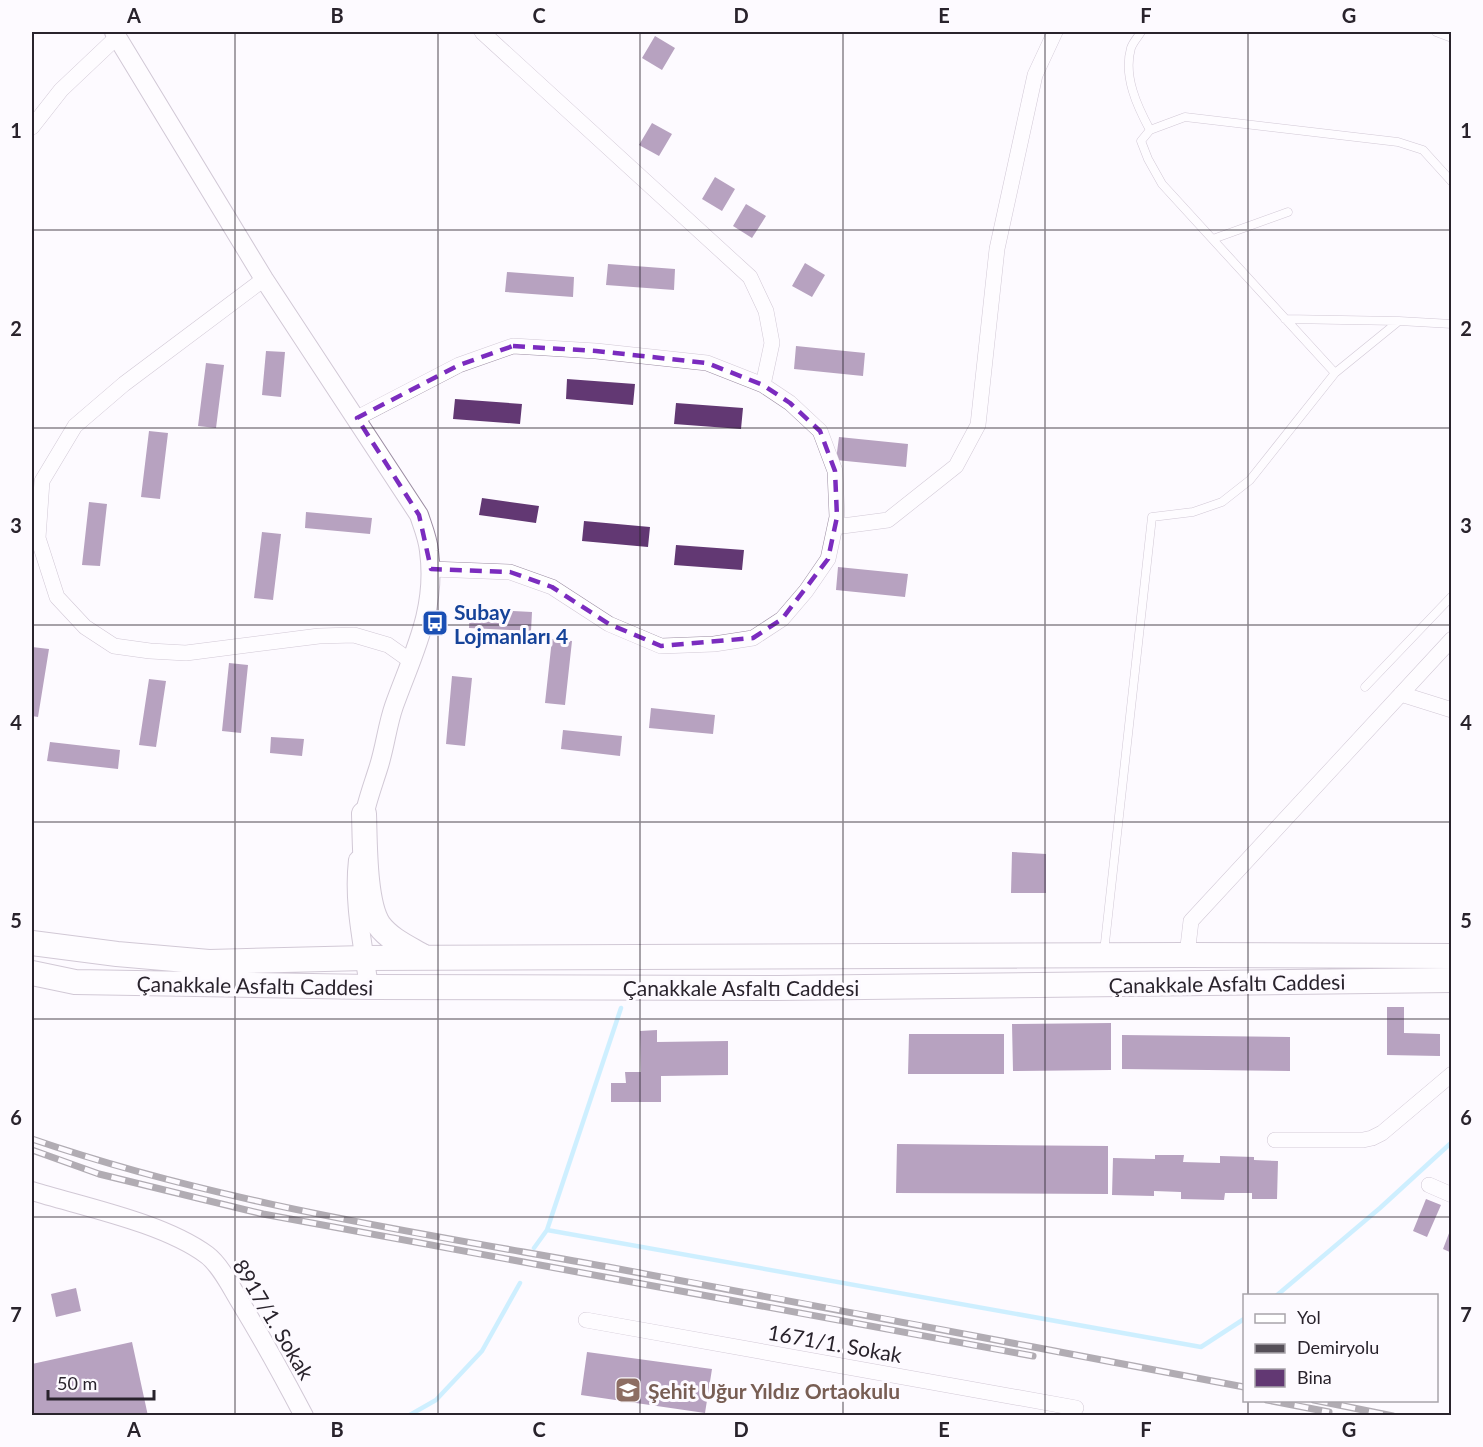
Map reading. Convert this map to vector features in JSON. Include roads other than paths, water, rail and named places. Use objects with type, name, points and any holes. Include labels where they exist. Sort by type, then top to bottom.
[{"type":"highway","points":[[364,814],[369,894],[378,924],[392,939],[427,958]]},
{"type":"highway","name":"Çanakkale Asfaltı Caddesi","points":[[32,944],[209,962],[365,958],[1452,956]]},
{"type":"highway","name":"Çanakkale Asfaltı Caddesi","points":[[32,973],[86,983],[369,987],[777,988],[1452,980]]},
{"type":"highway","points":[[1399,981],[1452,992]]},
{"type":"street","points":[[482,32],[750,277],[766,311],[772,343],[763,385]]},
{"type":"street","points":[[835,527],[888,520],[956,466],[978,425],[997,249],[1035,75],[1055,32]]},
{"type":"street","points":[[32,127],[61,90],[115,34],[264,279],[419,515],[429,548],[431,569],[428,610],[412,662],[394,707],[364,814],[355,883],[359,932],[369,987]]},
{"type":"street","points":[[264,279],[124,384],[75,426],[42,481],[39,538],[57,597],[85,627],[114,646],[150,651],[186,652],[354,634],[388,645],[412,662]]},
{"type":"street","points":[[357,418],[459,365],[513,346],[596,351],[707,363],[763,385],[790,403],[820,431],[835,471],[837,517],[828,559],[806,591],[782,619],[753,638],[714,644],[661,646],[609,624],[552,587],[510,572],[431,569]]},
{"type":"street","points":[[1186,955],[1191,921],[1452,639]]},
{"type":"street","points":[[1401,693],[1452,710]]},
{"type":"street","points":[[1275,1140],[1363,1140],[1372,1138],[1382,1133],[1452,1074]]},
{"type":"street","points":[[1429,1185],[1452,1195]]},
{"type":"street","name":"8917/1. Sokak","points":[[32,1191],[180,1238],[209,1257],[227,1281],[265,1342],[304,1416]]},
{"type":"street","name":"1671/1. Sokak","points":[[586,1320],[1077,1408]]},
{"type":"lane","points":[[1142,32],[1132,45],[1129,60],[1136,105],[1150,130]]},
{"type":"lane","points":[[1436,32],[1452,38]]},
{"type":"lane","points":[[1335,373],[1162,184],[1141,141],[1150,130],[1185,117],[1398,142],[1423,150],[1452,182]]},
{"type":"lane","points":[[1213,239],[1288,212]]},
{"type":"lane","points":[[1285,319],[1452,324]]},
{"type":"lane","points":[[1103,956],[1152,517],[1193,512],[1222,502],[1250,480],[1335,373],[1399,321]]},
{"type":"lane","points":[[1365,687],[1452,596]]},
{"type":"waterway","points":[[547,1230],[621,1008]]},
{"type":"waterway","points":[[1278,1294],[1380,1208],[1452,1142]]},
{"type":"waterway","points":[[534,1248],[547,1230],[1201,1347],[1243,1320]]},
{"type":"waterway","points":[[408,1416],[436,1400],[482,1351],[520,1283]]},
{"type":"railway","points":[[32,1139],[174,1181],[317,1214],[1243,1387]]},
{"type":"railway","points":[[32,1150],[99,1174],[263,1214],[1033,1356]]},
{"type":"railway","points":[[1277,1402],[1329,1412]]},
{"type":"railway","points":[[1324,1402],[1393,1416]]},
{"type":"place","name":"Subay Lojmanları 4","points":[[435,623]]},
{"type":"place","name":"Şehit Uğur Yıldız Ortaokulu","points":[[628,1390]]}]
